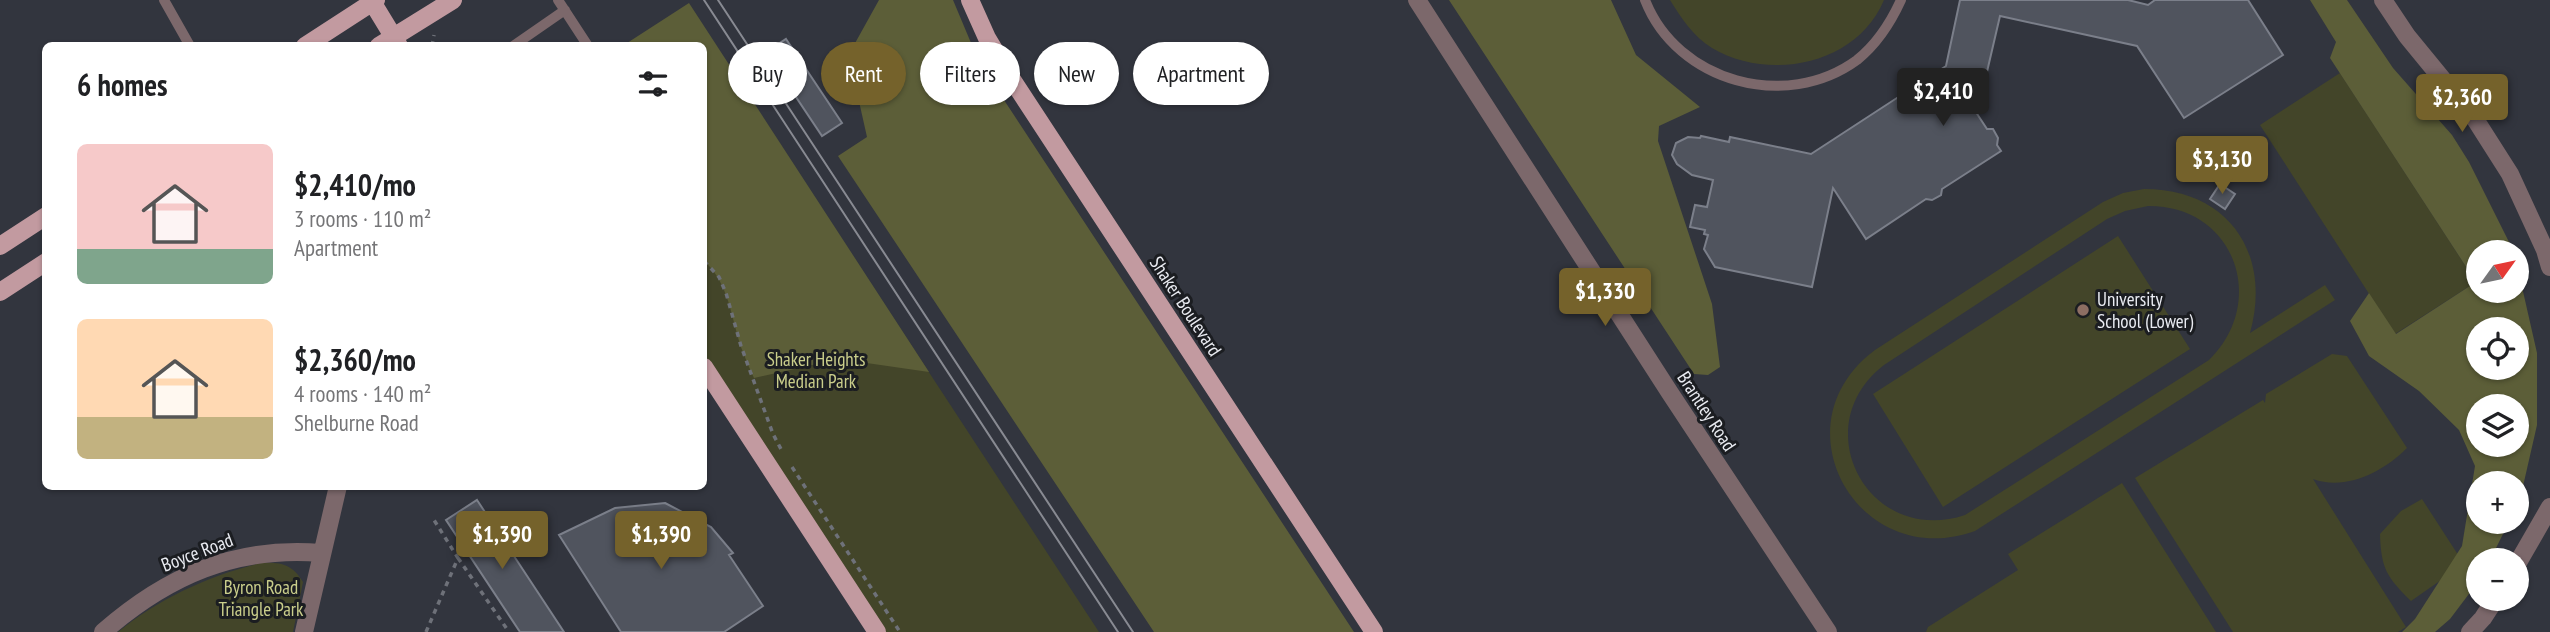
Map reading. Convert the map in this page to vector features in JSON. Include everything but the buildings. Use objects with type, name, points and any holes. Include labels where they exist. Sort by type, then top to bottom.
[{"type":"main road","points":[[391,42],[453,0]]},
{"type":"main road","name":"Shaker Boulevard","points":[[970,0],[987,38],[1011,78],[1374,632]]},
{"type":"main road","points":[[311,42],[373,1],[390,42]]},
{"type":"main road","points":[[0,246],[42,219]]},
{"type":"main road","points":[[0,292],[42,265]]},
{"type":"main road","points":[[707,373],[877,632]]},
{"type":"street","name":"Brantley Road","points":[[1417,0],[1662,382],[1828,632]]},
{"type":"street","points":[[2383,0],[2407,36],[2475,119],[2510,174],[2545,250],[2550,267]]},
{"type":"street","points":[[304,632],[337,490]]},
{"type":"street","points":[[2526,548],[2550,507]]},
{"type":"street","name":"Boyce Road","points":[[103,632],[154,593],[200,570],[251,554],[321,553]]},
{"type":"street","points":[[2470,632],[2488,611]]},
{"type":"lane","points":[[164,0],[187,42]]},
{"type":"lane","points":[[558,0],[586,42]]},
{"type":"lane","points":[[1645,0],[1652,18],[1682,53],[1723,77],[1769,87],[1815,81],[1857,60],[1889,26],[1901,0]]},
{"type":"lane","points":[[519,42],[565,10]]},
{"type":"path","points":[[432,42],[433,35]]},
{"type":"path","points":[[707,264],[719,277],[726,293],[741,346],[780,448],[901,632]]},
{"type":"path","points":[[434,520],[509,632]]},
{"type":"path","points":[[426,632],[458,558]]},
{"type":"green space","points":[[879,0],[953,0],[971,42],[920,42],[920,105],[1007,105],[1354,632],[1154,632],[838,156],[867,137],[860,105],[906,105],[906,42],[856,42]]},
{"type":"green space","points":[[1449,0],[1611,0],[1636,55],[1700,107],[1659,126],[1658,141],[1712,304],[1720,367],[1708,375],[1694,374]]},
{"type":"green space","points":[[1670,0],[1884,0],[1871,22],[1854,40],[1833,53],[1784,65],[1759,64],[1712,48],[1694,33]]},
{"type":"green space","points":[[2310,0],[2347,0],[2393,68],[2452,135],[2469,162],[2508,240],[2466,240],[2466,267],[2330,58],[2336,42]]},
{"type":"green space","points":[[689,3],[728,63],[728,105],[755,105],[929,372],[839,359],[754,378],[741,347],[724,290],[707,264],[707,42],[629,42]]},
{"type":"green space","points":[[2340,73],[2466,267],[2466,288],[2395,334],[2260,125]]},
{"type":"green space","name":"Shaker Heights Median Park","points":[[754,105],[1099,632],[877,632],[707,372],[707,136]]},
{"type":"green space","points":[[2144,189],[2174,192],[2200,200],[2221,214],[2237,231],[2249,253],[2255,277],[2255,304],[2250,333],[2325,285],[2335,300],[1975,531],[1933,538],[1896,531],[1866,512],[1844,484],[1832,451],[1832,416],[1846,381],[1875,350],[2103,202],[2123,193]],"holes":[[[2148,206],[2178,210],[2202,221],[2221,239],[2233,260],[2239,285],[2237,311],[2227,336],[2209,360],[1965,515],[1931,520],[1901,514],[1876,498],[1858,475],[1849,448],[1849,419],[1861,391],[1884,365],[2107,219],[2125,211]]]},
{"type":"green space","points":[[2118,236],[2190,349],[1943,507],[1873,394]]},
{"type":"green space","points":[[2466,288],[2466,303],[2526,303],[2529,317],[2466,317],[2466,380],[2529,380],[2529,318],[2537,353],[2537,425],[2526,471],[2474,471],[2471,457],[2529,457],[2529,394],[2466,394],[2466,446],[2459,430],[2419,391],[2369,356],[2350,321],[2369,293],[2396,334]]},
{"type":"green space","points":[[2332,354],[2347,356],[2407,448],[2387,465],[2351,481],[2338,483],[2313,479],[2406,627],[2398,632],[2233,632],[2135,478],[2263,400],[2265,403],[2266,394]]},
{"type":"green space","points":[[2122,483],[2216,632],[1926,632],[1928,627],[2018,570],[2008,554]]},
{"type":"green space","points":[[2422,499],[2464,564],[2411,601],[2387,572],[2380,534],[2401,511]]},
{"type":"green space","points":[[2466,521],[2466,534],[2503,534],[2496,548],[2466,548],[2466,598],[2450,619],[2435,632],[2402,632],[2415,619],[2462,546]]},
{"type":"green space","name":"Byron Road Triangle Park","points":[[261,563],[285,565],[295,571],[303,582],[293,632],[118,632],[150,609],[185,590],[223,574]]},
{"type":"tram line","points":[[704,0],[1118,632]]},
{"type":"tram line","points":[[718,0],[1133,632]]},
{"type":"place","name":"University School (Lower)","points":[[2083,310]]}]
